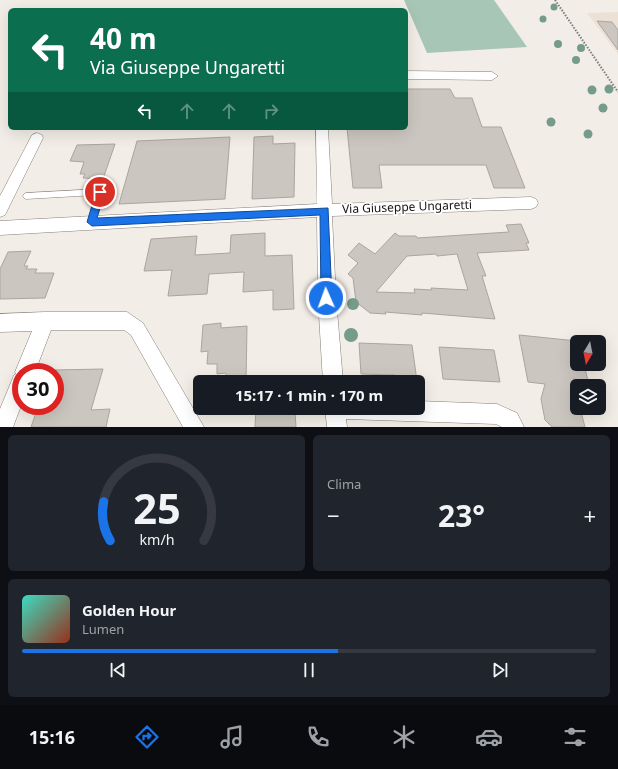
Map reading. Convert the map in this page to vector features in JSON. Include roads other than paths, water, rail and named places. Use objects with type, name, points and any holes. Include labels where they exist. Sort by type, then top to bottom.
[{"type":"street","points":[[408,75],[492,76]]},
{"type":"street","points":[[322,130],[326,298],[332,375]]},
{"type":"street","points":[[0,211],[37,138]]},
{"type":"street","name":"Via Giuseppe Ungaretti","points":[[0,228],[324,211],[531,203]]},
{"type":"street","points":[[0,323],[45,321],[128,321],[137,329],[194,427]]},
{"type":"street","points":[[29,363],[45,321]]},
{"type":"street","points":[[3,427],[12,404]]},
{"type":"street","points":[[425,414],[497,414],[510,420],[514,427]]},
{"type":"lane","points":[[26,196],[100,192],[92,222]]}]
